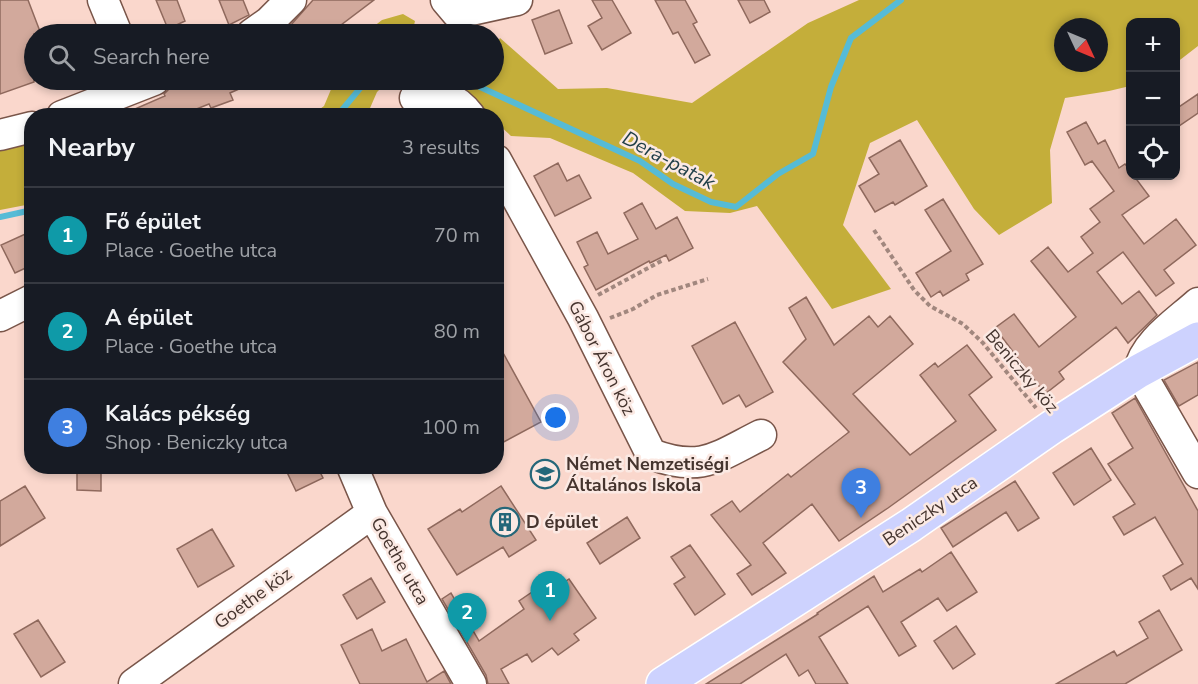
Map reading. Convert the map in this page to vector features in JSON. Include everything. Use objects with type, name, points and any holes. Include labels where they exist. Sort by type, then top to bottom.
[{"type":"main road","name":"Beniczky utca","points":[[663,684],[911,525],[1052,427],[1139,371],[1198,339]]},
{"type":"street","points":[[103,0],[113,24]]},
{"type":"street","points":[[266,24],[291,0]]},
{"type":"street","points":[[451,16],[517,0]]},
{"type":"street","points":[[81,108],[124,90]]},
{"type":"street","points":[[416,94],[447,97],[463,108]]},
{"type":"street","points":[[0,135],[24,129]]},
{"type":"street","name":"Gábor Áron köz","points":[[504,175],[579,311],[651,454],[692,464],[710,461],[761,435]]},
{"type":"street","points":[[1198,303],[1151,346],[1141,361],[1139,371],[1198,473]]},
{"type":"street","points":[[0,316],[24,304]]},
{"type":"street","name":"Goethe utca","points":[[355,474],[372,513],[471,684]]},
{"type":"street","name":"Goethe köz","points":[[134,684],[372,513]]},
{"type":"path","name":"Beniczky köz","points":[[874,230],[914,290],[930,306],[963,324],[983,342],[1052,427]]},
{"type":"path","points":[[663,260],[594,297],[579,311],[601,320],[633,309],[657,295],[708,279]]},
{"type":"shaded area","points":[[859,0],[1198,0],[1198,46],[1180,60],[1180,18],[1126,18],[1126,87],[1065,98],[1050,150],[1052,203],[999,235],[974,209],[917,120],[870,143],[843,225],[891,289],[832,309],[757,206],[730,213],[685,211],[633,173],[550,138],[511,136],[504,130],[504,108],[479,108],[461,93],[463,90],[504,90],[504,42],[558,89],[607,88],[692,103],[808,23]]},
{"type":"shaded area","points":[[403,14],[415,21],[414,24],[377,24],[382,20]]},
{"type":"shaded area","points":[[331,90],[379,90],[370,108],[321,108]]},
{"type":"shaded area","points":[[24,125],[24,205],[0,210],[0,127]]},
{"type":"building","points":[[0,0],[28,0],[37,24],[24,24],[24,86],[0,94]]},
{"type":"building","points":[[156,0],[177,0],[185,21],[179,24],[166,24]]},
{"type":"building","points":[[219,0],[243,0],[249,15],[229,24]]},
{"type":"building","points":[[313,0],[374,0],[342,24],[292,24]]},
{"type":"building","points":[[592,0],[612,0],[631,33],[602,50],[588,26],[602,18]]},
{"type":"building","points":[[655,0],[685,0],[697,22],[693,24],[710,55],[695,63],[678,32],[673,34]]},
{"type":"building","points":[[738,0],[764,0],[770,12],[750,23]]},
{"type":"building","points":[[559,10],[572,43],[545,54],[532,20]]},
{"type":"building","points":[[168,90],[237,90],[230,93],[233,100],[211,108],[209,104],[199,108],[137,108],[165,96]]},
{"type":"building","points":[[1198,94],[1198,113],[1180,125],[1180,106]]},
{"type":"building","points":[[1086,122],[1098,144],[1105,140],[1119,168],[1126,165],[1126,180],[1137,180],[1149,196],[1122,215],[1144,244],[1176,219],[1196,245],[1164,270],[1174,283],[1156,296],[1123,252],[1097,272],[1122,304],[1139,291],[1157,315],[1128,343],[1116,327],[1059,372],[1064,379],[1045,394],[995,328],[1014,314],[1039,347],[1076,317],[1031,261],[1048,247],[1068,272],[1093,253],[1081,237],[1100,222],[1090,209],[1114,191],[1092,161],[1085,165],[1067,132]]},
{"type":"building","points":[[900,140],[927,186],[895,205],[893,202],[875,212],[859,186],[879,174],[869,158]]},
{"type":"building","points":[[558,163],[567,181],[579,175],[591,198],[555,216],[534,176]]},
{"type":"building","points":[[943,199],[983,264],[966,274],[969,280],[943,296],[940,291],[931,297],[916,273],[951,251],[925,210]]},
{"type":"building","points":[[642,203],[656,229],[677,217],[693,248],[669,261],[666,255],[650,263],[649,261],[596,290],[584,267],[588,265],[577,242],[597,232],[608,254],[638,239],[624,213]]},
{"type":"building","points":[[24,235],[24,269],[15,273],[1,245]]},
{"type":"building","points":[[806,297],[834,345],[869,316],[878,327],[890,316],[913,344],[853,394],[910,455],[956,421],[920,375],[935,363],[938,367],[967,345],[992,377],[969,395],[996,430],[839,541],[812,504],[763,543],[786,573],[752,595],[737,574],[751,565],[711,515],[732,501],[740,512],[788,474],[791,477],[849,432],[783,362],[806,339],[789,308]]},
{"type":"building","points":[[735,322],[773,392],[746,407],[739,395],[723,404],[692,346]]},
{"type":"building","points":[[504,355],[541,422],[504,442]]},
{"type":"building","points":[[1198,362],[1198,395],[1179,406],[1164,380]]},
{"type":"building","points":[[1135,398],[1198,511],[1198,589],[1191,578],[1171,590],[1163,576],[1183,564],[1155,517],[1124,535],[1113,517],[1135,504],[1108,464],[1133,448],[1112,413]]},
{"type":"building","points":[[1091,448],[1111,480],[1074,505],[1053,473]]},
{"type":"building","points":[[77,474],[101,474],[101,491],[77,490]]},
{"type":"building","points":[[288,474],[321,474],[323,478],[296,491]]},
{"type":"building","points":[[1015,481],[1039,518],[1018,531],[1006,512],[953,547],[941,528]]},
{"type":"building","points":[[25,486],[45,518],[0,546],[0,501]]},
{"type":"building","points":[[501,486],[536,540],[509,557],[503,547],[457,575],[428,529],[460,509],[462,512]]},
{"type":"building","points":[[627,517],[640,538],[600,564],[587,543]]},
{"type":"building","points":[[212,529],[234,566],[198,587],[177,549]]},
{"type":"building","points":[[690,545],[725,594],[695,615],[674,584],[685,577],[671,557]]},
{"type":"building","points":[[951,552],[977,592],[947,611],[938,598],[901,622],[916,646],[899,656],[868,606],[819,637],[848,684],[816,684],[808,670],[799,676],[786,654],[740,684],[706,684],[874,576],[883,592],[920,569],[922,572]]},
{"type":"building","points":[[371,578],[385,602],[357,619],[343,595]]},
{"type":"building","points":[[569,579],[596,618],[574,634],[579,640],[558,655],[552,648],[532,662],[527,654],[501,669],[509,684],[488,684],[486,675],[442,599],[451,593],[479,641],[524,609],[519,601],[538,588],[544,596]]},
{"type":"building","points":[[1159,610],[1182,650],[1125,684],[1056,684],[1114,651],[1117,656],[1148,638],[1139,622]]},
{"type":"building","points":[[38,620],[65,662],[41,677],[14,634]]},
{"type":"building","points":[[956,626],[975,654],[953,669],[934,641]]},
{"type":"building","points":[[372,629],[382,651],[406,639],[427,682],[444,671],[451,684],[360,684],[341,645]]},
{"type":"waterway","name":"Dera-patak","points":[[487,90],[640,161],[673,184],[711,202],[736,207],[778,174],[813,154],[831,87],[851,38],[901,0]]},
{"type":"waterway","name":"Dera-patak","points":[[344,108],[359,90]]},
{"type":"waterway","name":"Dera-patak","points":[[0,217],[24,212]]},
{"type":"place","name":"Német Nemzetiségi Általános Iskola","points":[[545,474]]},
{"type":"place","name":"Kalács pékség","points":[[861,518]]},
{"type":"place","name":"D épület","points":[[505,522]]},
{"type":"place","name":"Fő épület","points":[[550,621]]},
{"type":"place","name":"A épület","points":[[467,643]]}]
